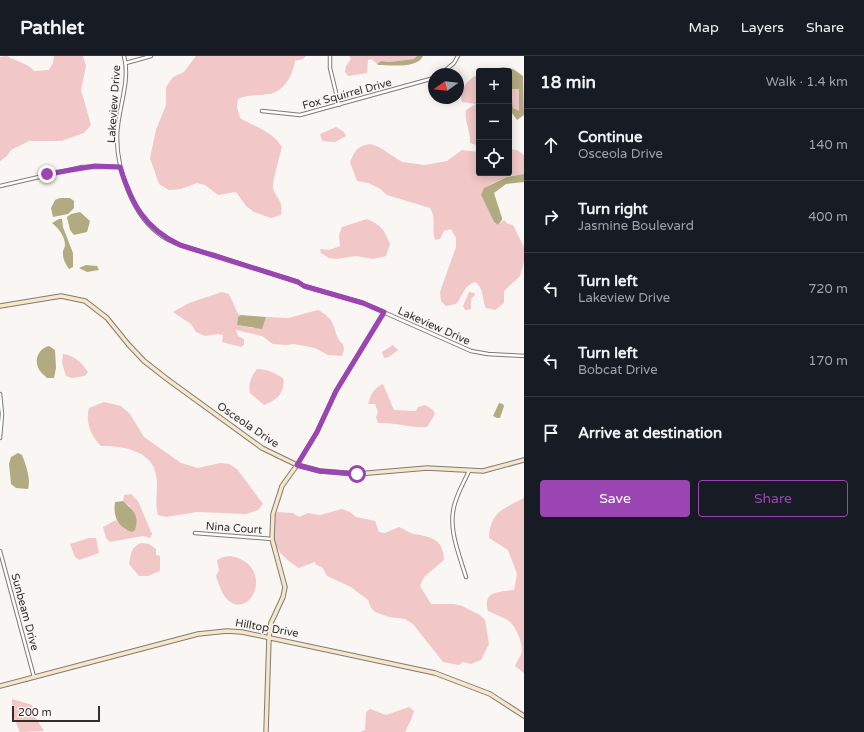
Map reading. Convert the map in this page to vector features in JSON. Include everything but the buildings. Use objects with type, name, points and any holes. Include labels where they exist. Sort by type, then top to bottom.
[{"type":"street","name":"Lakeview Drive","points":[[124,56],[126,64],[117,137],[120,167],[126,184],[144,218],[164,237],[180,245],[298,282],[304,286],[363,303],[471,351],[488,354],[524,356]]},
{"type":"street","points":[[126,64],[150,56]]},
{"type":"street","points":[[330,56],[330,68],[339,105]]},
{"type":"street","points":[[448,68],[454,63],[458,56]]},
{"type":"street","name":"Fox Squirrel Drive","points":[[262,111],[300,115],[428,80]]},
{"type":"street","points":[[0,186],[82,167],[120,167]]},
{"type":"street","name":"Osceola Drive","points":[[0,306],[50,296],[61,296],[85,301],[107,318],[144,361],[167,379],[262,448],[297,465],[338,474],[357,474],[427,468],[469,471],[489,470],[524,460]]},
{"type":"street","points":[[266,732],[269,637],[271,623],[283,596],[285,587],[272,539],[273,514],[277,498],[282,486],[317,432],[336,391],[384,312]]},
{"type":"street","points":[[0,394],[2,414],[0,438]]},
{"type":"street","points":[[466,577],[452,529],[454,504],[469,471]]},
{"type":"street","name":"Nina Court","points":[[195,533],[272,539]]},
{"type":"street","name":"Sunbeam Drive","points":[[0,551],[34,677]]},
{"type":"street","name":"Hilltop Drive","points":[[0,686],[211,632],[227,631],[269,637],[435,673],[490,694],[524,716]]},
{"type":"shaded area","points":[[7,56],[25,64],[34,71],[49,70],[53,63],[54,56],[83,56],[86,66],[81,90],[91,125],[84,133],[61,141],[29,141],[11,150],[7,156],[0,161],[0,57]]},
{"type":"shaded area","points":[[196,56],[306,56],[303,59],[295,61],[290,77],[279,90],[274,93],[242,97],[238,99],[237,107],[240,118],[268,133],[282,147],[273,185],[281,205],[281,215],[271,218],[254,212],[246,206],[236,192],[218,195],[205,185],[197,183],[181,189],[169,190],[159,184],[150,158],[156,130],[166,105],[166,87],[173,77],[184,72]]},
{"type":"shaded area","points":[[349,56],[417,56],[415,59],[389,62],[381,61],[377,64],[372,59],[368,60],[367,73],[348,76],[345,72],[346,66],[351,59]]},
{"type":"shaded area","points":[[417,56],[423,56],[420,60],[409,65],[396,66],[377,64],[381,61],[389,62],[414,59]]},
{"type":"shaded area","points":[[512,69],[523,76],[524,115],[517,120],[512,113],[512,99],[513,108],[519,111],[519,89],[512,89]]},
{"type":"shaded area","points":[[475,76],[476,104],[464,102],[464,87],[468,81]]},
{"type":"shaded area","points":[[512,89],[519,89],[519,112],[513,108]]},
{"type":"shaded area","points":[[476,104],[476,145],[470,143],[466,110]]},
{"type":"shaded area","points":[[336,127],[344,132],[346,136],[335,142],[322,141],[320,134]]},
{"type":"shaded area","points":[[370,144],[379,147],[402,162],[425,165],[447,161],[462,150],[476,152],[476,176],[512,176],[512,149],[517,150],[524,155],[524,174],[507,177],[491,184],[485,188],[481,195],[494,222],[498,225],[504,220],[508,224],[513,225],[524,247],[524,262],[520,276],[504,291],[504,303],[495,310],[486,308],[480,287],[475,282],[471,283],[466,288],[456,304],[446,306],[441,301],[440,292],[456,247],[456,238],[451,229],[444,231],[440,239],[435,240],[434,220],[430,208],[387,195],[379,188],[368,183],[357,181],[350,162],[353,155],[362,146]]},
{"type":"shaded area","points":[[524,174],[524,182],[506,184],[494,193],[502,218],[498,225],[494,222],[481,195],[484,188],[507,177]]},
{"type":"shaded area","points":[[60,198],[70,198],[74,201],[74,208],[68,214],[53,217],[51,208],[55,200]]},
{"type":"shaded area","points":[[80,212],[90,221],[87,232],[74,235],[70,230],[67,217],[71,214]]},
{"type":"shaded area","points":[[62,219],[63,227],[73,253],[73,267],[69,269],[63,256],[65,245],[64,238],[52,223]]},
{"type":"shaded area","points":[[367,219],[382,228],[386,235],[390,244],[386,256],[373,259],[356,256],[336,259],[329,258],[321,253],[320,249],[329,250],[340,246],[339,235],[342,227]]},
{"type":"shaded area","points":[[86,265],[97,266],[99,270],[87,272],[79,268]]},
{"type":"shaded area","points":[[222,292],[229,294],[238,314],[241,315],[238,317],[237,325],[253,328],[263,325],[266,317],[288,318],[318,310],[325,314],[333,323],[337,336],[343,344],[344,350],[342,356],[328,355],[315,348],[294,344],[273,344],[262,336],[236,330],[238,336],[244,339],[244,345],[241,347],[222,342],[223,335],[218,334],[205,336],[196,332],[191,324],[173,312],[189,303]]},
{"type":"shaded area","points":[[469,292],[474,293],[475,295],[471,299],[471,309],[465,310],[463,306]]},
{"type":"shaded area","points":[[241,315],[266,317],[262,329],[237,325],[238,317]]},
{"type":"shaded area","points":[[393,345],[398,350],[389,357],[384,358],[382,352]]},
{"type":"shaded area","points":[[49,346],[55,350],[56,368],[54,378],[47,378],[39,370],[37,364],[37,357],[41,351]]},
{"type":"shaded area","points":[[63,354],[71,356],[80,363],[88,372],[85,376],[72,378],[66,376],[62,363]]},
{"type":"shaded area","points":[[257,369],[274,373],[283,378],[284,383],[279,395],[264,405],[250,393],[250,380]]},
{"type":"shaded area","points":[[383,384],[394,410],[416,411],[418,407],[425,405],[432,409],[435,414],[427,427],[378,423],[376,417],[378,412],[375,404],[368,404],[373,392],[377,387]]},
{"type":"shaded area","points":[[104,402],[121,406],[130,414],[144,437],[181,463],[198,468],[220,463],[229,464],[237,469],[263,504],[258,510],[246,514],[197,512],[166,517],[158,515],[156,505],[156,475],[149,460],[135,451],[118,447],[101,446],[94,438],[88,424],[89,408]]},
{"type":"shaded area","points":[[499,403],[503,404],[504,406],[500,418],[497,418],[493,416]]},
{"type":"shaded area","points":[[18,453],[22,455],[26,468],[29,481],[28,489],[16,488],[11,484],[9,464],[11,457]]},
{"type":"shaded area","points":[[131,494],[138,501],[152,534],[150,538],[143,536],[110,542],[106,538],[103,527],[116,520],[126,530],[130,506],[123,502],[124,495]]},
{"type":"shaded area","points":[[524,498],[524,673],[515,666],[522,651],[517,632],[508,620],[488,611],[487,600],[490,596],[498,592],[514,590],[517,574],[508,550],[489,538],[492,522],[499,512]]},
{"type":"shaded area","points":[[123,501],[136,516],[135,530],[132,532],[123,527],[117,520],[115,502]]},
{"type":"shaded area","points":[[342,509],[350,512],[356,517],[375,521],[379,532],[385,533],[399,527],[412,533],[431,538],[439,543],[444,560],[424,577],[420,586],[431,604],[454,604],[462,606],[480,615],[485,620],[489,644],[481,660],[471,664],[463,662],[459,665],[443,662],[413,624],[405,619],[389,617],[375,612],[371,608],[368,600],[351,587],[327,576],[322,567],[316,565],[315,562],[299,568],[291,563],[279,551],[275,544],[272,529],[277,512],[293,513],[299,517],[308,513],[320,515]]},
{"type":"shaded area","points":[[89,538],[96,538],[99,553],[79,560],[75,557],[70,544]]},
{"type":"shaded area","points":[[138,544],[149,544],[156,549],[156,555],[160,556],[160,571],[148,576],[139,576],[129,564],[134,548]]},
{"type":"shaded area","points":[[230,556],[244,561],[252,569],[256,578],[252,597],[246,603],[238,605],[229,601],[224,596],[216,576],[219,570],[217,560]]},
{"type":"shaded area","points":[[12,699],[32,705],[36,718],[44,731],[20,732],[13,716]]},
{"type":"shaded area","points":[[409,707],[414,711],[405,732],[360,732],[365,730],[366,712],[370,709],[386,715]]},
{"type":"route","points":[[47,174],[82,167],[120,167],[126,184],[144,218],[154,230],[164,237],[180,245],[298,282],[304,286],[363,303],[384,312],[336,391],[317,432],[297,465],[338,474],[357,474]]}]
